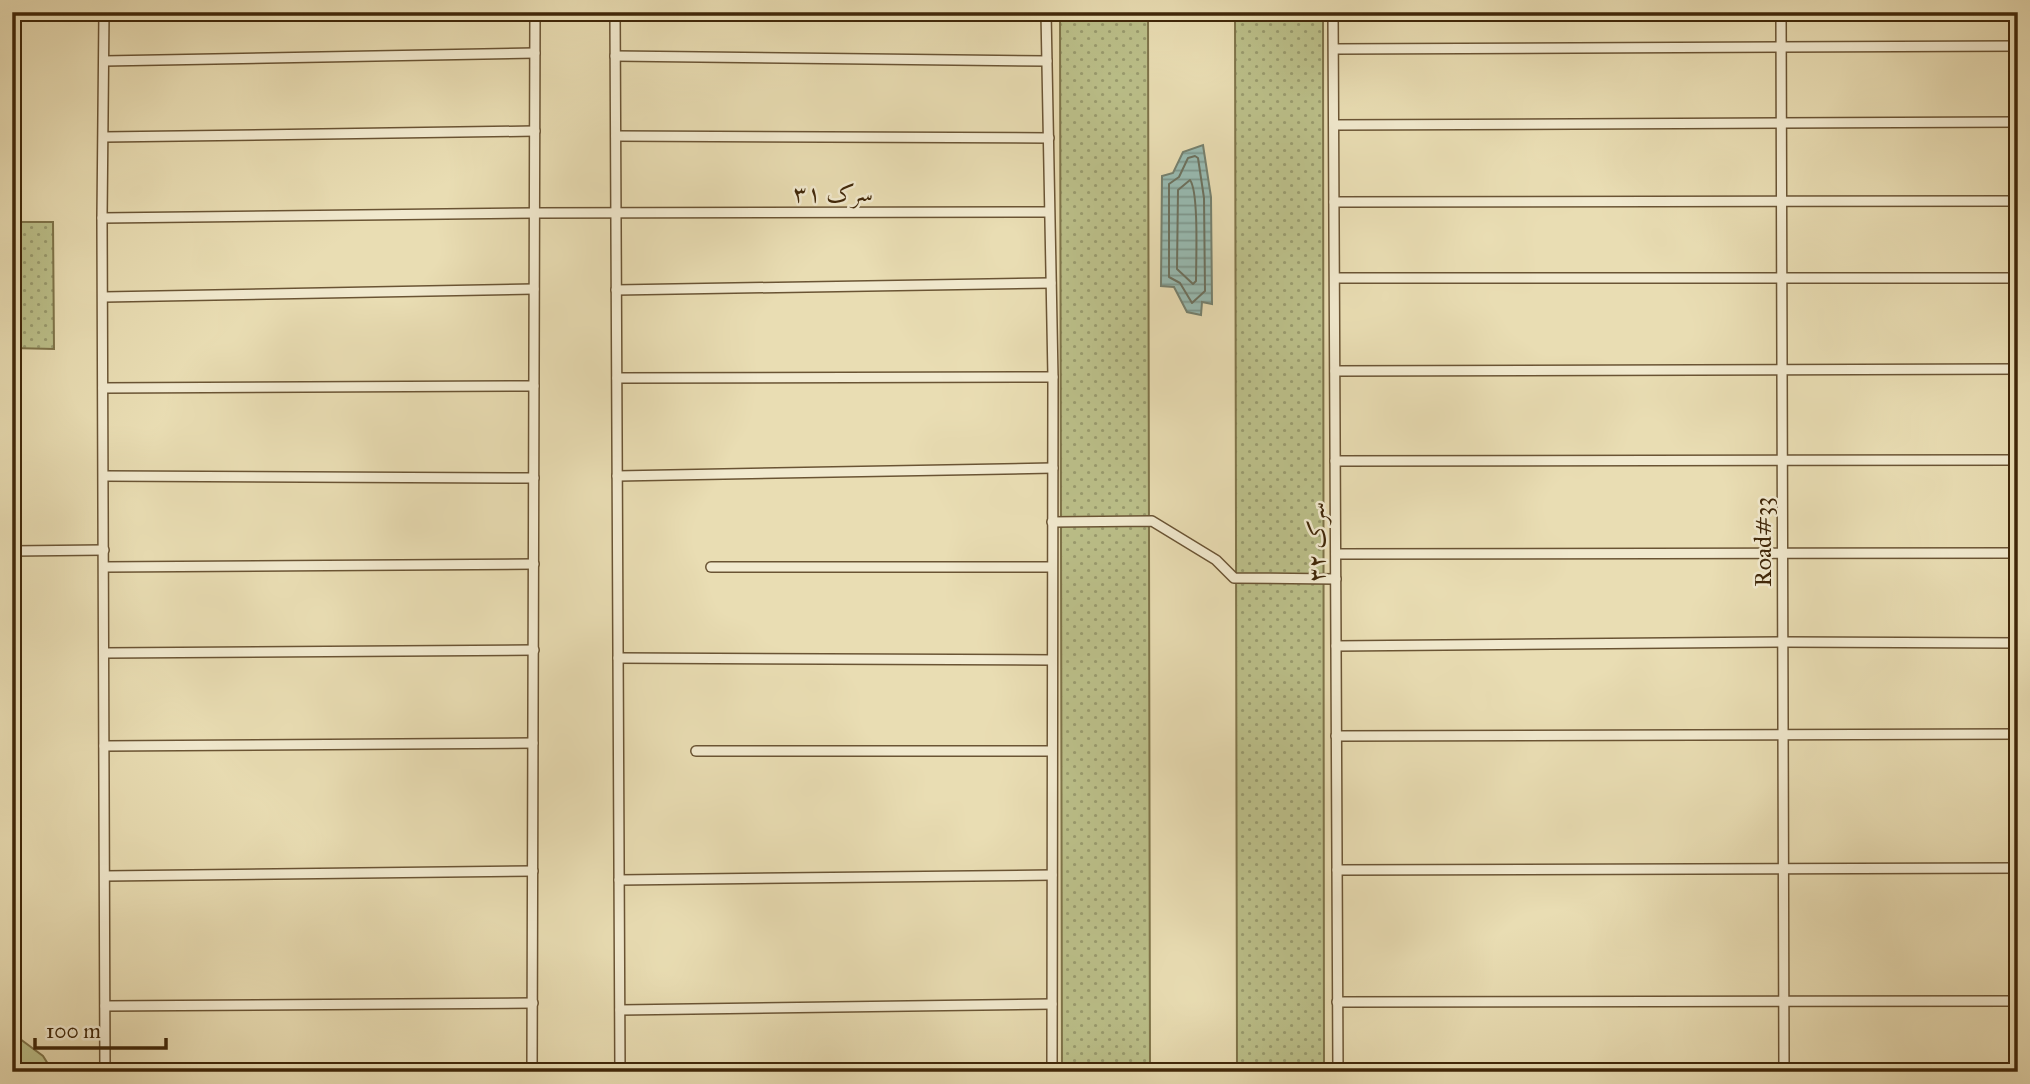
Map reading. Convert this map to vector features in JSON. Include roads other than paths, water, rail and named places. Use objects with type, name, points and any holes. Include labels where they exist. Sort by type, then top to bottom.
[{"type":"street","points":[[104,12],[102,218],[105,1072]]},
{"type":"street","points":[[532,1072],[535,12]]},
{"type":"street","points":[[615,12],[620,1072]]},
{"type":"street","points":[[1046,12],[1053,377],[1052,1072]]},
{"type":"street","name":"سرک ۳۲","points":[[1334,12],[1338,1072]]},
{"type":"street","name":"Road#33","points":[[1780,12],[1784,1072]]},
{"type":"street","points":[[1334,49],[2018,46]]},
{"type":"street","points":[[104,61],[535,53]]},
{"type":"street","points":[[615,56],[1047,61]]},
{"type":"street","points":[[1334,125],[2018,122]]},
{"type":"street","points":[[104,136],[535,131]]},
{"type":"street","points":[[616,136],[1049,138]]},
{"type":"street","points":[[1334,202],[2018,201]]},
{"type":"street","name":"سرک ۳۱","points":[[102,218],[534,213],[1049,212]]},
{"type":"street","points":[[1335,278],[2018,278]]},
{"type":"street","points":[[617,290],[1051,283]]},
{"type":"street","points":[[104,297],[534,289]]},
{"type":"street","points":[[1335,371],[2018,369]]},
{"type":"street","points":[[617,379],[1053,377]]},
{"type":"street","points":[[103,388],[534,386]]},
{"type":"street","points":[[1335,461],[2018,460]]},
{"type":"street","points":[[617,476],[1052,468]]},
{"type":"street","points":[[104,476],[534,478]]},
{"type":"street","points":[[1052,522],[1152,521],[1216,560],[1234,578],[1336,579]]},
{"type":"street","points":[[12,551],[104,551]]},
{"type":"street","points":[[1336,554],[2018,553]]},
{"type":"street","points":[[104,567],[534,564]]},
{"type":"street","points":[[711,567],[1052,567]]},
{"type":"street","points":[[1336,646],[2018,643]]},
{"type":"street","points":[[104,653],[534,650]]},
{"type":"street","points":[[618,658],[1052,660]]},
{"type":"street","points":[[1336,736],[2018,734]]},
{"type":"street","points":[[104,746],[533,743]]},
{"type":"street","points":[[696,751],[1052,751]]},
{"type":"street","points":[[1337,870],[2018,868]]},
{"type":"street","points":[[104,876],[533,871]]},
{"type":"street","points":[[619,880],[1052,875]]},
{"type":"street","points":[[1337,1002],[2018,1001]]},
{"type":"street","points":[[105,1006],[533,1003]]},
{"type":"street","points":[[620,1010],[1052,1004]]},
{"type":"water","points":[[1203,145],[1211,197],[1212,304],[1202,302],[1201,315],[1187,312],[1174,287],[1161,286],[1162,176],[1173,173],[1183,152]]}]
